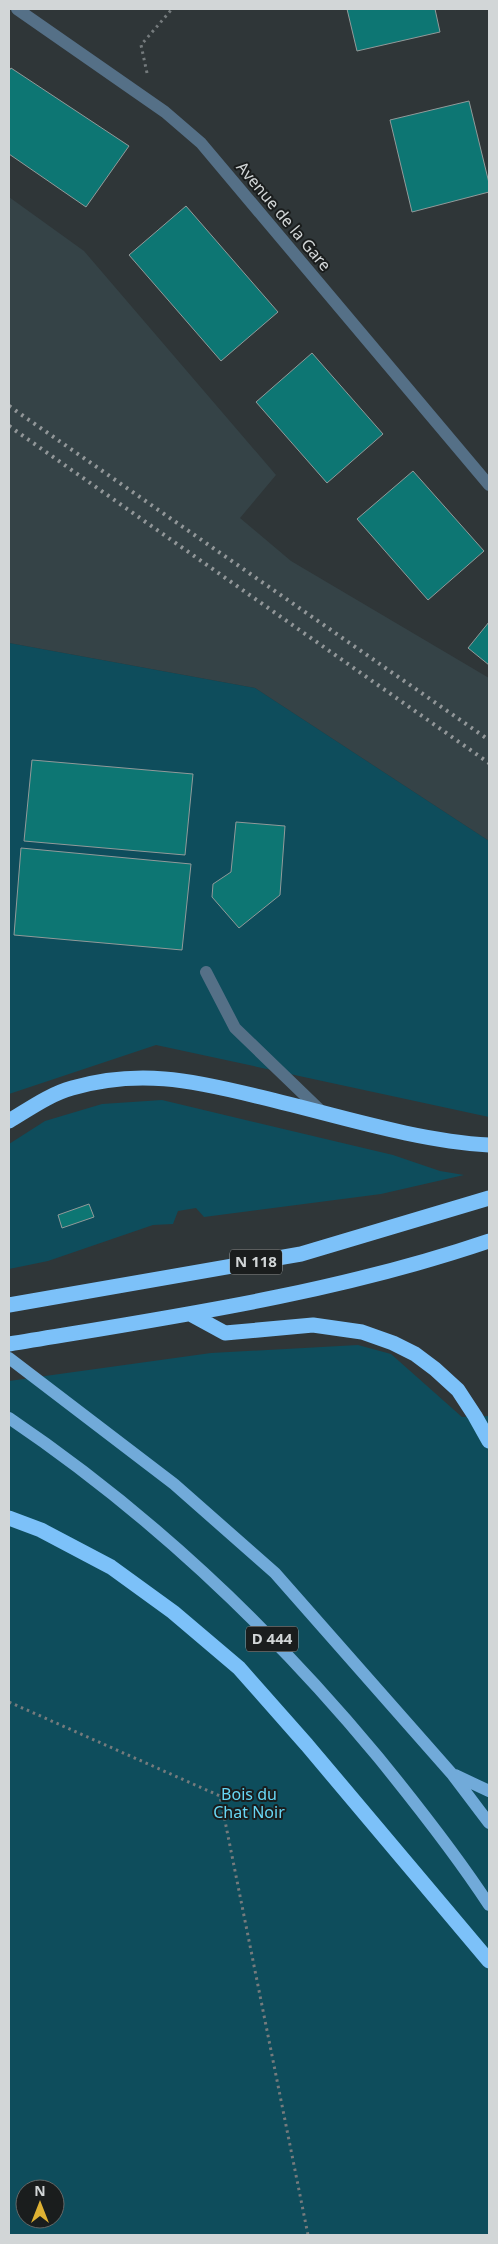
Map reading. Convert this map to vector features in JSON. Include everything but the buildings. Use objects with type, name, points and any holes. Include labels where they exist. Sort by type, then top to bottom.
[{"type":"highway","points":[[9,1121],[39,1102],[71,1088],[110,1080],[150,1076],[208,1084],[414,1134],[468,1144],[489,1145]]},
{"type":"highway","name":"N 118","points":[[13,1304],[301,1254],[489,1198]]},
{"type":"highway","name":"N 118","points":[[9,1344],[192,1315],[288,1296],[442,1257],[489,1241]]},
{"type":"highway","points":[[192,1315],[225,1333],[313,1325],[362,1332],[393,1343],[416,1354],[458,1390],[476,1416],[489,1441]]},
{"type":"highway","points":[[9,1518],[42,1530],[111,1567],[173,1612],[239,1668],[308,1745],[489,1961]]},
{"type":"main road","name":"D 444","points":[[9,1358],[174,1484],[275,1572],[452,1774],[489,1823]]},
{"type":"main road","name":"D 444","points":[[9,1418],[85,1472],[160,1533],[257,1622],[336,1707],[401,1785],[459,1858],[489,1905]]},
{"type":"main road","points":[[452,1774],[489,1791]]},
{"type":"street","name":"Avenue de la Gare","points":[[17,9],[165,112],[201,143],[489,485]]},
{"type":"street","points":[[206,972],[235,1028],[321,1111]]},
{"type":"path","points":[[149,80],[141,45],[172,9]]},
{"type":"path","points":[[9,1702],[220,1796],[308,2235]]},
{"type":"shaded area","points":[[9,197],[84,251],[276,475],[240,518],[291,561],[489,678],[489,841],[255,688],[9,643]]},
{"type":"green space","points":[[9,643],[255,688],[489,841],[489,1117],[156,1045],[9,1094]]},
{"type":"green space","points":[[162,1100],[393,1155],[440,1171],[464,1175],[381,1194],[204,1217],[196,1208],[178,1211],[173,1224],[153,1225],[48,1261],[9,1269],[9,1144],[45,1121],[102,1104]]},
{"type":"green space","name":"Bois du Chat Noir","points":[[358,1345],[391,1354],[462,1417],[489,1416],[489,2235],[9,2235],[9,1381],[211,1353]]},
{"type":"railway","points":[[9,406],[489,740]]},
{"type":"railway","points":[[9,426],[489,763]]}]
